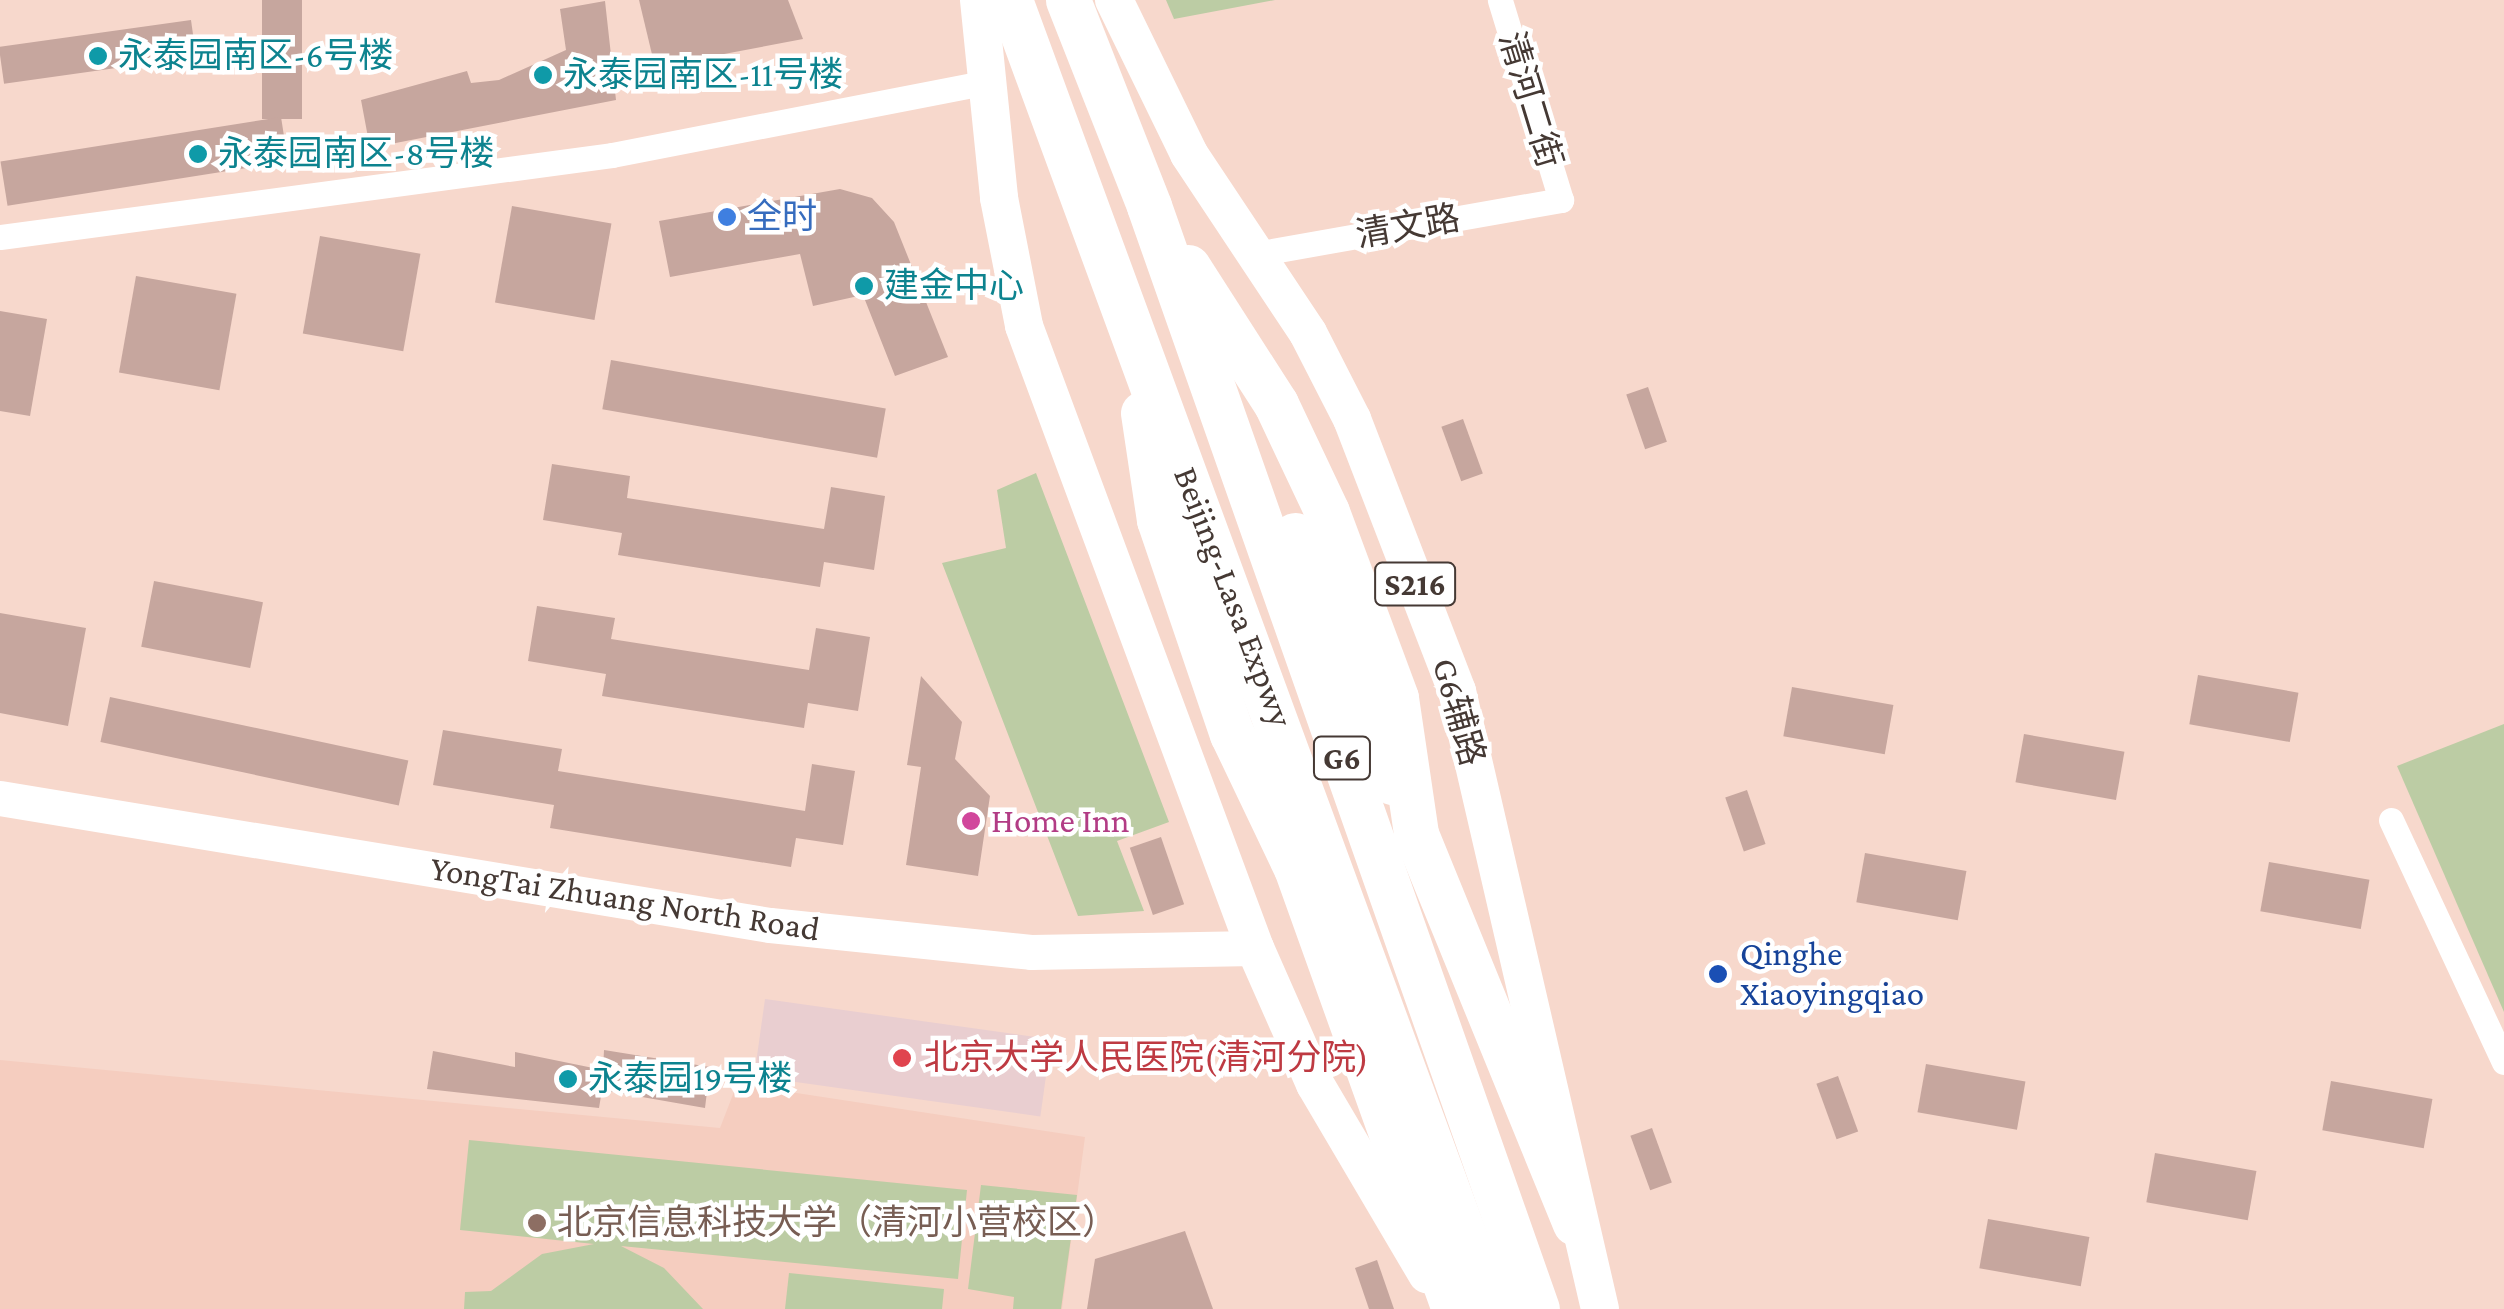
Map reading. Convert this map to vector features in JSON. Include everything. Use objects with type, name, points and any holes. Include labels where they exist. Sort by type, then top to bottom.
[{"type":"highway","name":"Beijing-Lasa Expwy","points":[[1010,0],[1491,1309]]},
{"type":"highway","name":"Beijing-Lasa Expwy","points":[[1068,0],[1149,206],[1537,1309]]},
{"type":"highway","points":[[1149,206],[1276,404],[1327,512],[1396,698],[1416,834]]},
{"type":"highway","points":[[1131,326],[1159,520],[1451,1309]]},
{"type":"highway","points":[[1214,393],[1283,504],[1575,1222]]},
{"type":"main road","points":[[979,0],[992,81],[999,198],[1024,326],[1255,948],[1315,1084],[1451,1309]]},
{"type":"main road","name":"G6辅路","points":[[1114,0],[1190,154],[1255,254],[1352,419],[1457,692],[1575,1222],[1600,1309]]},
{"type":"street","name":"清河二街","points":[[1500,0],[1560,200]]},
{"type":"street","points":[[0,237],[612,155],[992,81]]},
{"type":"street","name":"清文路","points":[[1255,254],[1560,200]]},
{"type":"street","name":"YongTai Zhuang North Road","points":[[0,798],[770,925],[1031,952],[1255,948]]},
{"type":"street","points":[[2390,820],[2504,1062]]},
{"type":"shaded area","name":"北京大学人民医院(清河分院)","points":[[765,999],[1051,1039],[1040,1116],[754,1076]]},
{"type":"shaded area","name":"北京信息科技大学（清河小营校区）","points":[[0,1060],[720,1128],[737,1084],[1085,1137],[1062,1309],[0,1309]]},
{"type":"green space","points":[[1166,0],[1275,0],[1174,19]]},
{"type":"green space","points":[[1036,473],[1169,822],[1117,841],[1144,911],[1078,916],[942,563],[1006,548],[997,490]]},
{"type":"green space","points":[[2504,724],[2504,1012],[2397,766]]},
{"type":"green space","points":[[469,1140],[967,1190],[958,1279],[621,1246],[664,1268],[703,1309],[464,1309],[465,1292],[491,1291],[542,1254],[594,1244],[460,1230]]},
{"type":"green space","points":[[981,1185],[1077,1195],[1061,1309],[1013,1309],[1014,1297],[968,1289]]},
{"type":"green space","points":[[789,1273],[944,1289],[942,1309],[785,1309]]},
{"type":"building","points":[[262,0],[302,0],[302,119],[262,119]]},
{"type":"building","points":[[639,0],[788,0],[803,39],[655,67]]},
{"type":"building","name":"永泰园南区-11号楼","points":[[605,1],[616,100],[370,148],[361,100],[467,71],[471,83],[499,80],[566,50],[560,9]]},
{"type":"building","name":"永泰园南区-6号楼","points":[[191,20],[196,57],[4,84],[0,47]]},
{"type":"building","points":[[281,117],[288,161],[8,206],[0,161]]},
{"type":"building","name":"建金中心","points":[[840,189],[872,198],[894,222],[948,357],[895,376],[863,295],[813,306],[800,254],[670,277],[659,221]]},
{"type":"building","points":[[512,206],[611,224],[594,320],[495,303]]},
{"type":"building","points":[[320,236],[420,254],[403,351],[303,333]]},
{"type":"building","points":[[136,276],[236,294],[219,390],[119,373]]},
{"type":"building","points":[[0,311],[47,319],[30,416],[0,411]]},
{"type":"building","points":[[611,360],[886,408],[877,458],[602,409]]},
{"type":"building","points":[[1648,387],[1667,442],[1645,449],[1626,394]]},
{"type":"building","points":[[1463,419],[1483,474],[1461,481],[1441,427]]},
{"type":"building","points":[[552,464],[630,476],[627,498],[824,529],[831,487],[885,496],[874,570],[824,562],[820,587],[618,555],[622,533],[543,520]]},
{"type":"building","points":[[154,581],[263,602],[250,668],[141,647]]},
{"type":"building","points":[[537,606],[615,618],[611,639],[809,670],[816,628],[870,637],[858,711],[808,703],[804,728],[602,696],[606,674],[528,661]]},
{"type":"building","points":[[0,613],[86,628],[68,726],[0,713]]},
{"type":"building","points":[[2198,675],[2298,693],[2290,742],[2189,724]]},
{"type":"building","points":[[921,676],[962,722],[955,759],[990,796],[978,876],[906,865],[921,767],[907,765]]},
{"type":"building","points":[[1792,687],[1893,705],[1885,754],[1783,736]]},
{"type":"building","points":[[110,697],[408,760],[399,805],[100,742]]},
{"type":"building","points":[[443,730],[562,749],[558,771],[805,811],[812,764],[855,771],[843,845],[796,838],[791,867],[550,828],[554,805],[433,785]]},
{"type":"building","points":[[2024,734],[2124,752],[2116,800],[2015,782]]},
{"type":"building","points":[[1747,790],[1766,844],[1744,851],[1725,797]]},
{"type":"building","points":[[1161,837],[1184,904],[1153,915],[1130,848]]},
{"type":"building","points":[[1865,853],[1966,871],[1958,920],[1856,902]]},
{"type":"building","points":[[2269,862],[2369,880],[2361,929],[2260,911]]},
{"type":"building","name":"永泰园19号楼","points":[[604,1050],[710,1067],[705,1108],[602,1090],[599,1108],[427,1089],[433,1051],[515,1067],[515,1052],[603,1070]]},
{"type":"building","points":[[1926,1064],[2025,1082],[2017,1130],[1917,1112]]},
{"type":"building","points":[[1838,1076],[1858,1131],[1837,1139],[1816,1084]]},
{"type":"building","points":[[2331,1081],[2432,1099],[2424,1148],[2322,1130]]},
{"type":"building","points":[[1652,1128],[1672,1183],[1650,1190],[1630,1136]]},
{"type":"building","points":[[2155,1153],[2256,1171],[2248,1220],[2146,1202]]},
{"type":"building","points":[[1988,1219],[2089,1237],[2081,1286],[1979,1268]]},
{"type":"building","points":[[1185,1231],[1213,1309],[1087,1309],[1095,1259]]},
{"type":"building","points":[[1377,1260],[1394,1309],[1369,1309],[1355,1268]]},
{"type":"place","name":"永泰园南区-6号楼","points":[[98,56]]},
{"type":"place","name":"永泰园南区-11号楼","points":[[543,75]]},
{"type":"place","name":"永泰园南区-8号楼","points":[[198,154]]},
{"type":"place","name":"全时","points":[[727,217]]},
{"type":"place","name":"建金中心","points":[[864,286]]},
{"type":"place","name":"Home Inn","points":[[971,821]]},
{"type":"place","name":"Qinghe Xiaoyingqiao","points":[[1718,974]]},
{"type":"place","name":"北京大学人民医院(清河分院)","points":[[902,1058]]},
{"type":"place","name":"永泰园19号楼","points":[[568,1079]]},
{"type":"place","name":"北京信息科技大学（清河小营校区）","points":[[537,1223]]}]
